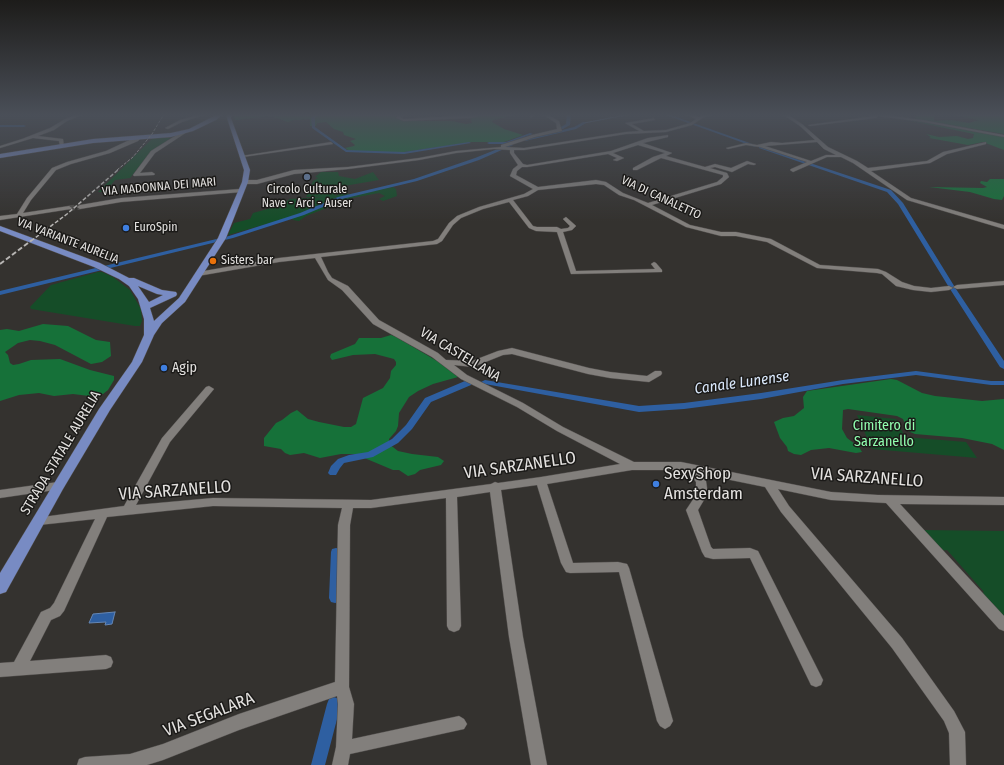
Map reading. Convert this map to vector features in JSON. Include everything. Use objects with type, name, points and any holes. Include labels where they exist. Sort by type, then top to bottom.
[{"type":"main road","points":[[0,156],[39,150]]},
{"type":"main road","name":"STRADA STATALE AURELIA","points":[[0,587],[58,486],[105,409],[136,362],[149,335],[159,321],[182,300],[221,240],[248,170],[239,150]]},
{"type":"main road","name":"VIA VARIANTE AURELIA","points":[[0,228],[111,270],[122,277],[138,292],[146,307],[149,318]]},
{"type":"main road","points":[[122,277],[160,292],[173,294]]},
{"type":"main road","points":[[146,307],[191,286]]},
{"type":"main road","points":[[146,307],[166,306],[182,300]]},
{"type":"main road","name":"STRADA STATALE AURELIA","points":[[149,318],[149,335]]},
{"type":"street","points":[[19,216],[29,199],[46,177],[58,167],[113,150]]},
{"type":"street","points":[[152,174],[136,175],[153,152],[157,150]]},
{"type":"street","points":[[242,156],[286,150]]},
{"type":"street","points":[[244,182],[257,182],[294,172],[348,168],[483,150]]},
{"type":"street","points":[[510,150],[521,165],[527,166],[609,153],[618,150]]},
{"type":"street","points":[[635,169],[660,156],[670,153],[659,150]]},
{"type":"street","points":[[770,150],[808,163]]},
{"type":"street","points":[[829,150],[866,170],[909,199],[1004,227]]},
{"type":"street","points":[[866,170],[928,162],[945,153],[958,150]]},
{"type":"street","points":[[609,153],[622,158],[615,160]]},
{"type":"street","points":[[647,205],[719,183],[726,177],[725,174],[660,156]]},
{"type":"street","points":[[793,170],[826,156],[842,156]]},
{"type":"street","points":[[704,169],[715,165],[732,170],[746,163],[754,164]]},
{"type":"street","points":[[521,165],[515,170],[513,176],[537,189]]},
{"type":"street","name":"VIA DI CANALETTO","points":[[317,256],[435,243],[440,240],[451,224],[459,217],[481,208],[526,195],[537,189],[601,183],[606,184],[621,194],[647,205],[688,226],[721,234],[736,234],[769,240],[819,267],[878,271],[899,284],[913,288],[931,290],[1004,283]]},
{"type":"street","name":"VIA MADONNA DEI MARI","points":[[80,207],[121,200],[240,191]]},
{"type":"street","points":[[510,200],[531,227],[536,229],[570,229],[573,226],[566,219]]},
{"type":"street","points":[[0,218],[69,208]]},
{"type":"street","points":[[560,230],[573,272],[660,271],[654,264]]},
{"type":"street","points":[[198,274],[317,256]]},
{"type":"street","name":"VIA CASTELLANA","points":[[317,256],[330,279],[345,288],[376,322],[445,362],[464,377],[520,405],[560,429],[632,466]]},
{"type":"street","points":[[445,362],[473,364],[501,353],[512,351],[588,371],[610,375],[649,379],[658,373]]},
{"type":"street","points":[[127,511],[166,440],[209,389]]},
{"type":"street","name":"VIA SARZANELLO","points":[[39,521],[214,502],[348,505],[371,504],[541,481],[632,466],[681,466],[832,496],[889,499],[1004,501]]},
{"type":"street","points":[[693,468],[702,488],[701,494],[692,510],[706,549],[709,553],[713,554],[754,554],[816,680]]},
{"type":"street","points":[[541,481],[567,564],[570,568],[623,568],[665,721]]},
{"type":"street","points":[[769,484],[785,509],[897,643],[949,716],[957,732],[958,765]]},
{"type":"street","points":[[0,494],[58,486]]},
{"type":"street","points":[[496,486],[515,630],[539,765]]},
{"type":"street","points":[[451,493],[454,626]]},
{"type":"street","points":[[889,499],[1004,625]]},
{"type":"street","points":[[340,765],[344,746],[346,704],[342,687],[342,648],[344,525],[348,505]]},
{"type":"street","points":[[18,669],[46,616],[55,612],[59,607],[104,514]]},
{"type":"street","points":[[0,670],[106,662]]},
{"type":"street","name":"VIA SEGALARA","points":[[85,765],[130,762],[163,752],[240,722],[342,687]]},
{"type":"street","points":[[344,746],[358,746],[459,724]]},
{"type":"green space","points":[[141,150],[155,150],[148,155],[130,178],[115,180],[105,192],[98,192]]},
{"type":"green space","points":[[348,150],[420,150],[397,153],[358,152]]},
{"type":"green space","points":[[321,172],[338,172],[339,176],[355,179],[373,172],[379,180],[338,187],[339,182],[335,196],[343,192],[352,195],[393,187],[396,189],[397,196],[383,201],[379,199],[385,196],[379,193],[352,198],[306,216],[299,221],[293,220],[291,217],[228,235],[234,223],[250,219],[253,213],[282,205],[290,199],[324,197],[306,197],[313,181],[318,178],[315,177]]},
{"type":"green space","points":[[990,179],[1004,179],[1004,196],[1002,200],[970,192],[929,187],[983,188],[987,187],[980,183],[981,181],[987,182]]},
{"type":"green space","points":[[102,272],[113,277],[130,290],[141,309],[142,321],[140,326],[31,309],[30,307],[51,285]]},
{"type":"green space","points":[[43,324],[68,326],[96,340],[110,342],[111,356],[102,362],[91,364],[55,345],[30,340],[18,343],[5,352],[8,355],[10,363],[13,365],[31,360],[60,359],[90,370],[114,376],[114,380],[108,390],[103,394],[89,396],[73,394],[54,396],[39,393],[19,395],[0,401],[0,330],[7,329],[19,331]]},
{"type":"green space","points":[[391,335],[437,361],[458,377],[433,384],[409,397],[399,413],[396,431],[389,439],[389,444],[398,451],[438,457],[444,461],[441,465],[420,470],[415,474],[408,476],[399,470],[393,470],[355,454],[341,454],[320,458],[304,453],[290,455],[281,449],[264,446],[264,438],[276,423],[297,410],[308,419],[319,422],[344,427],[351,427],[356,424],[363,398],[383,388],[390,378],[391,371],[396,365],[396,362],[394,359],[375,354],[353,355],[332,360],[330,357],[331,354],[355,344],[359,338],[381,338]]},
{"type":"green space","points":[[891,379],[897,380],[922,393],[935,396],[982,401],[1004,399],[1004,450],[992,444],[962,438],[915,434],[908,431],[903,419],[897,416],[848,409],[843,410],[842,429],[847,438],[859,447],[862,452],[856,453],[829,448],[811,450],[801,455],[794,454],[788,451],[787,447],[780,438],[774,422],[783,418],[794,416],[804,408],[803,397],[807,391]]},
{"type":"green space","name":"Cimitero di Sarzanello","points":[[857,415],[896,419],[905,437],[966,442],[977,458],[872,449]]},
{"type":"green space","points":[[920,530],[1004,531],[1004,618],[980,594],[984,592],[947,550],[939,551]]},
{"type":"water","points":[[115,612],[112,624],[105,625],[106,622],[89,623],[93,614]]},
{"type":"waterway","name":"Canale Lunense","points":[[344,150],[404,153],[425,150]]},
{"type":"waterway","points":[[0,293],[231,237],[302,214],[340,198],[415,180],[500,150]]},
{"type":"waterway","name":"Canale Lunense","points":[[768,150],[889,191],[900,203],[953,289],[1004,367]]},
{"type":"waterway","name":"Canale Lunense","points":[[485,382],[639,409],[684,406],[761,396],[843,382],[916,373],[991,383],[1004,383]]},
{"type":"waterway","name":"Canale Lunense","points":[[333,473],[336,466],[341,461],[349,458],[370,455],[395,441],[409,427],[428,400],[468,383]]},
{"type":"waterway","name":"Canale Lunense","points":[[335,598],[336,552]]},
{"type":"waterway","name":"Canale Lunense","points":[[318,765],[334,704]]},
{"type":"tunnel","points":[[69,208],[80,207]]},
{"type":"railway","points":[[117,170],[133,157],[139,150]]},
{"type":"railway","points":[[31,241],[67,214],[119,169]]},
{"type":"railway","points":[[0,264],[32,240]]},
{"type":"place","name":"Circolo Culturale Nave - Arci - Auser","points":[[307,177]]},
{"type":"place","name":"EuroSpin","points":[[126,228]]},
{"type":"place","name":"Sisters bar","points":[[213,261]]},
{"type":"place","name":"Agip","points":[[164,368]]},
{"type":"place","name":"SexyShop Amsterdam","points":[[656,484]]}]
